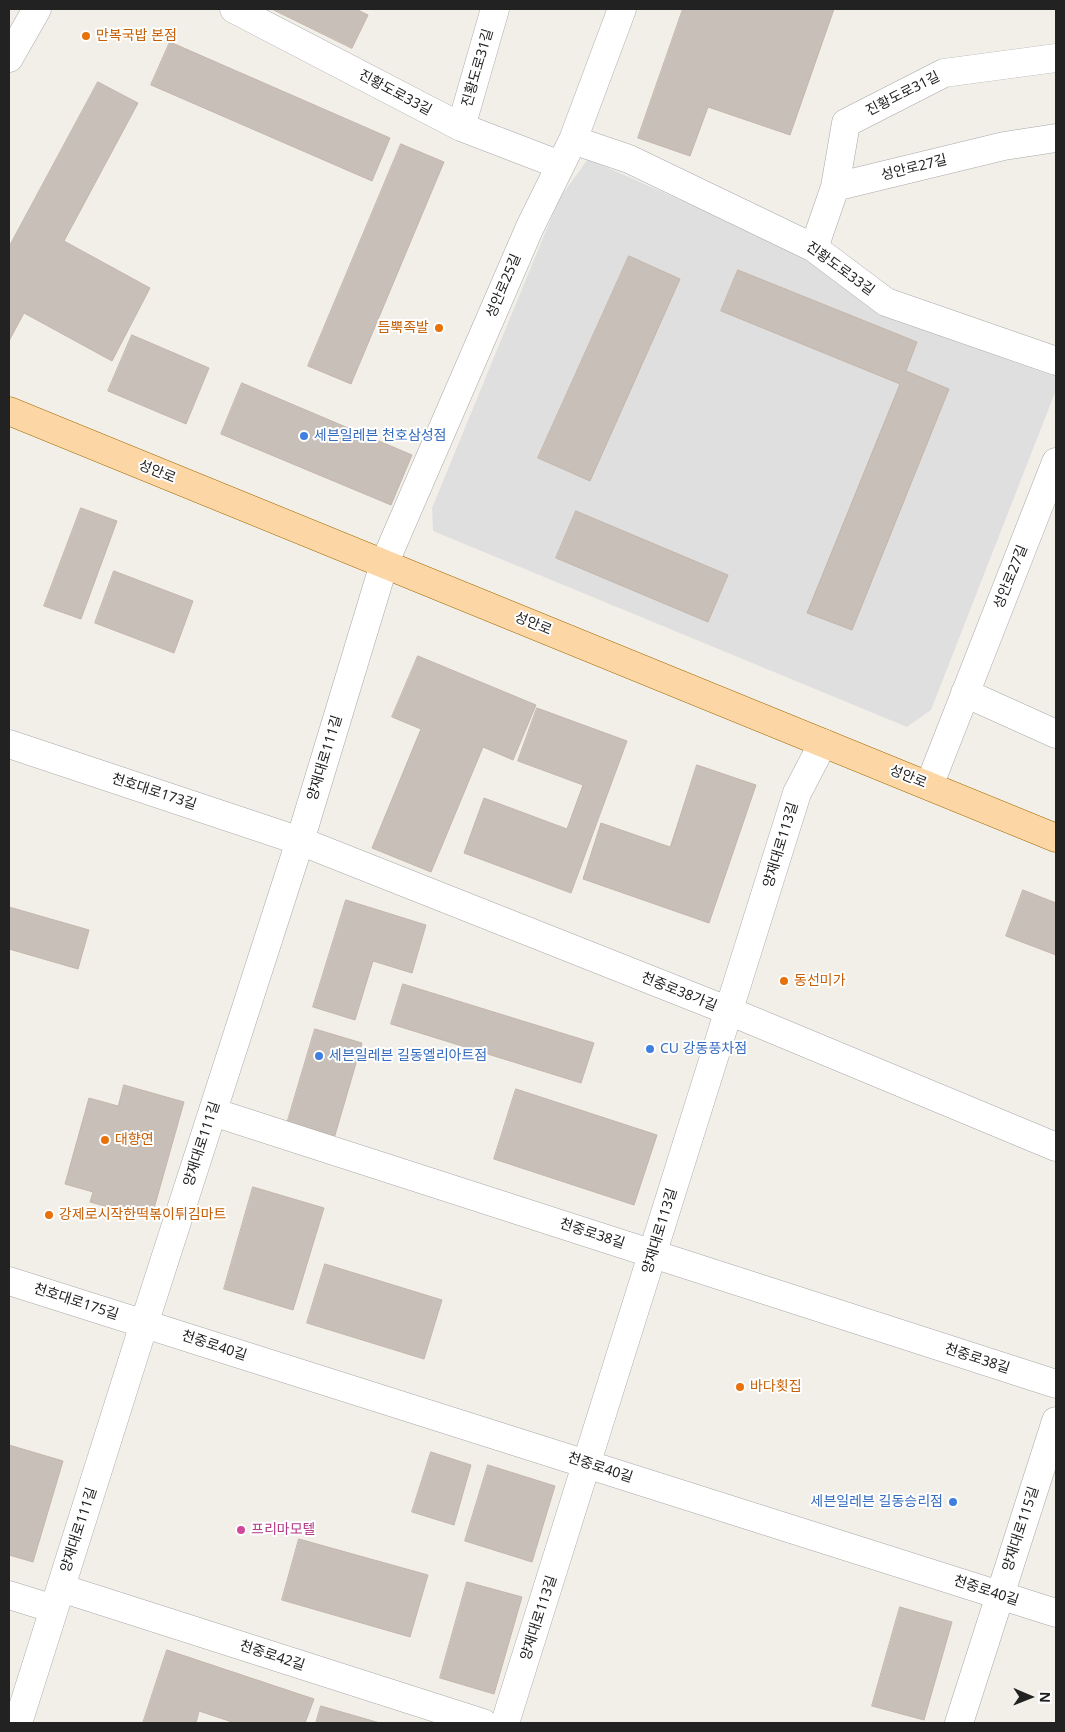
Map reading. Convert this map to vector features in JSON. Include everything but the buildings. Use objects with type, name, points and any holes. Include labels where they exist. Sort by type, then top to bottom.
[{"type":"main road","name":"성안로","points":[[9,411],[1056,838]]},
{"type":"street","points":[[9,58],[37,9]]},
{"type":"street","name":"진황도로33길","points":[[234,9],[461,128],[560,165]]},
{"type":"street","name":"진황도로31길","points":[[461,128],[495,9]]},
{"type":"street","name":"성안로25길","points":[[384,564],[530,227],[573,140],[622,9]]},
{"type":"street","name":"진황도로31길","points":[[835,187],[846,123],[944,73],[1056,58]]},
{"type":"street","name":"성안로27길","points":[[835,187],[1004,146],[1056,138]]},
{"type":"street","name":"진황도로33길","points":[[573,140],[629,159],[814,248],[886,302],[1056,361]]},
{"type":"street","points":[[814,248],[835,187]]},
{"type":"street","name":"성안로27길","points":[[929,786],[1056,462]]},
{"type":"street","name":"양재대로111길","points":[[18,1723],[300,841],[384,564]]},
{"type":"street","points":[[965,693],[1056,734]]},
{"type":"street","name":"양재대로113길","points":[[505,1723],[797,793],[823,743]]},
{"type":"street","name":"천호대로173길","points":[[9,744],[300,841]]},
{"type":"street","name":"천중로38가길","points":[[300,841],[729,1012],[1056,1147]]},
{"type":"street","name":"천중로38길","points":[[213,1112],[1056,1384]]},
{"type":"street","name":"천호대로175길","points":[[9,1281],[144,1324]]},
{"type":"street","name":"천중로40길","points":[[144,1324],[1056,1613]]},
{"type":"street","name":"양재대로115길","points":[[959,1723],[1056,1421]]},
{"type":"street","name":"천중로42길","points":[[9,1595],[58,1599],[483,1723]]},
{"type":"shaded area","points":[[588,159],[809,257],[879,314],[1056,377],[1056,390],[931,710],[907,727],[433,531],[432,508],[559,199]]},
{"type":"place","name":"만복국밥 본점","points":[[86,36]]},
{"type":"place","name":"듬뿍족발","points":[[439,328]]},
{"type":"place","name":"세븐일레븐 천호삼성점","points":[[304,436]]},
{"type":"place","name":"동선미가","points":[[784,981]]},
{"type":"place","name":"CU 강동풍차점","points":[[650,1049]]},
{"type":"place","name":"세븐일레븐 길동엘리아트점","points":[[319,1056]]},
{"type":"place","name":"대향연","points":[[105,1140]]},
{"type":"place","name":"강제로시작한떡볶이튀김마트","points":[[49,1215]]},
{"type":"place","name":"바다횟집","points":[[740,1387]]},
{"type":"place","name":"세븐일레븐 길동승리점","points":[[953,1502]]},
{"type":"place","name":"프리마모텔","points":[[241,1530]]}]
